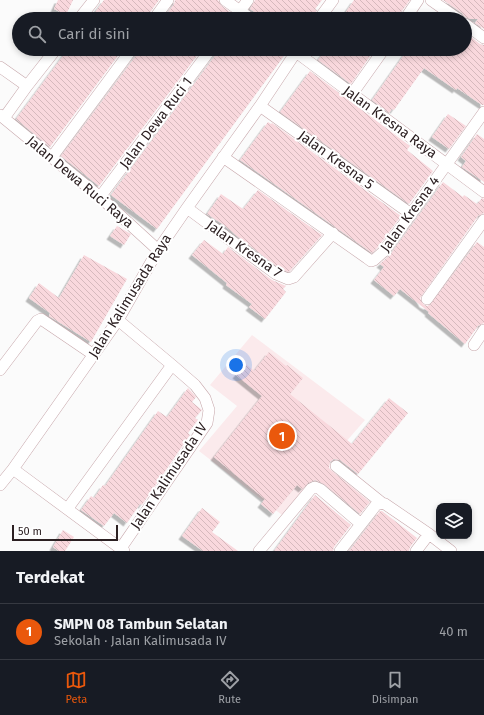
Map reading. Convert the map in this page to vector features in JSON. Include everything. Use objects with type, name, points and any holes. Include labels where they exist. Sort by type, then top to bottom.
[{"type":"street","points":[[85,12],[94,0]]},
{"type":"street","points":[[159,12],[168,0]]},
{"type":"street","points":[[225,0],[235,12]]},
{"type":"street","points":[[239,12],[248,0]]},
{"type":"street","points":[[324,12],[333,0]]},
{"type":"street","points":[[410,12],[418,0]]},
{"type":"street","points":[[431,0],[448,12]]},
{"type":"street","points":[[472,29],[484,38]]},
{"type":"street","points":[[2,117],[51,56]]},
{"type":"street","points":[[52,157],[127,56]]},
{"type":"street","name":"Jalan Dewa Ruci 1","points":[[100,197],[206,56]]},
{"type":"street","name":"Jalan Kalimusada Raya","points":[[0,485],[13,469],[118,320],[158,250],[260,106],[291,56]]},
{"type":"street","name":"Jalan Kresna Raya","points":[[303,56],[484,192]]},
{"type":"street","points":[[352,94],[379,56]]},
{"type":"street","points":[[0,67],[27,86]]},
{"type":"street","name":"Jalan Kresna 5","points":[[260,106],[411,214]]},
{"type":"street","name":"Jalan Kresna 4","points":[[333,233],[371,261],[374,260],[382,252],[411,214],[484,112]]},
{"type":"street","name":"Jalan Dewa Ruci Raya","points":[[2,117],[100,197],[158,250]]},
{"type":"street","points":[[223,157],[333,233]]},
{"type":"street","name":"Jalan Kresna 7","points":[[187,208],[276,274],[288,279],[294,278],[333,233]]},
{"type":"street","points":[[428,299],[484,220]]},
{"type":"street","points":[[0,370],[37,321],[41,319],[94,355]]},
{"type":"street","name":"Jalan Kalimusada IV","points":[[118,320],[194,385],[205,398],[209,410],[207,423],[122,550]]},
{"type":"street","points":[[474,345],[484,330]]},
{"type":"street","points":[[68,508],[172,365]]},
{"type":"street","points":[[336,466],[382,503],[429,534],[451,551]]},
{"type":"street","points":[[13,469],[68,508],[122,550]]},
{"type":"street","points":[[259,551],[311,489],[315,487],[320,489],[361,524]]},
{"type":"street","points":[[340,551],[376,505],[382,503]]},
{"type":"street","points":[[416,551],[429,534]]},
{"type":"shaded area","points":[[252,335],[365,420],[282,515],[199,451],[237,406],[210,385]]},
{"type":"building","points":[[58,0],[73,0],[67,12],[60,12],[54,9]]},
{"type":"building","points":[[104,0],[159,0],[150,12],[95,12]]},
{"type":"building","points":[[175,0],[218,0],[221,5],[230,12],[168,12]]},
{"type":"building","points":[[255,0],[322,0],[315,9],[317,10],[316,12],[254,12],[250,9]]},
{"type":"building","points":[[354,0],[410,0],[401,12],[346,12]]},
{"type":"building","points":[[443,0],[484,0],[484,29],[475,23],[478,19],[472,19],[472,12],[461,12]]},
{"type":"building","points":[[472,38],[484,45],[484,105],[457,88],[456,90],[424,68],[394,110],[392,109],[389,113],[372,100],[403,56],[472,56]]},
{"type":"building","points":[[63,56],[118,56],[50,147],[16,119]]},
{"type":"building","points":[[136,56],[197,56],[99,186],[61,156]]},
{"type":"building","points":[[215,56],[284,56],[157,229],[111,195]]},
{"type":"building","points":[[321,56],[370,56],[351,84],[318,60]]},
{"type":"building","points":[[310,71],[410,146],[407,150],[433,171],[409,204],[280,112]]},
{"type":"building","points":[[448,114],[466,126],[449,149],[432,137]]},
{"type":"building","points":[[268,122],[271,124],[272,123],[401,216],[372,253],[240,160]]},
{"type":"building","points":[[477,134],[484,139],[484,182],[462,167],[466,161],[461,157]]},
{"type":"building","points":[[443,182],[463,197],[464,195],[477,204],[482,198],[484,199],[484,213],[478,216],[420,298],[423,304],[427,306],[430,305],[477,242],[484,247],[484,323],[478,326],[465,344],[400,289],[394,296],[374,280],[384,267],[380,264],[389,256]]},
{"type":"building","points":[[258,190],[322,235],[288,272],[279,268],[224,225],[207,214],[221,194],[243,209]]},
{"type":"building","points":[[117,226],[131,234],[124,245],[110,236]]},
{"type":"building","points":[[204,240],[223,254],[228,247],[272,280],[286,286],[283,289],[286,292],[265,319],[249,307],[252,304],[226,285],[227,283],[192,255]]},
{"type":"building","points":[[84,255],[127,279],[91,342],[49,316],[50,313],[29,298],[39,283],[59,298]]},
{"type":"building","points":[[269,352],[303,378],[290,394],[352,444],[389,398],[408,413],[358,474],[340,460],[334,459],[330,462],[329,468],[332,471],[370,502],[360,514],[324,484],[315,480],[308,483],[302,489],[297,485],[273,514],[261,504],[265,499],[214,457],[262,396],[236,375],[246,364],[254,371]]},
{"type":"building","points":[[188,388],[196,397],[192,402],[202,410],[195,418],[198,420],[188,433],[190,435],[142,505],[140,504],[127,523],[114,513],[104,526],[81,510],[91,496],[94,498],[103,485],[105,486],[158,411],[167,417]]},
{"type":"building","points":[[315,495],[351,525],[334,547],[333,551],[274,551]]},
{"type":"building","points":[[202,508],[220,522],[212,532],[238,551],[203,551],[182,536]]},
{"type":"building","points":[[380,511],[417,538],[410,547],[409,551],[349,551]]},
{"type":"building","points":[[63,530],[74,537],[65,551],[59,551],[53,547]]},
{"type":"place","name":"SMPN 08 Tambun Selatan","points":[[282,436]]}]
